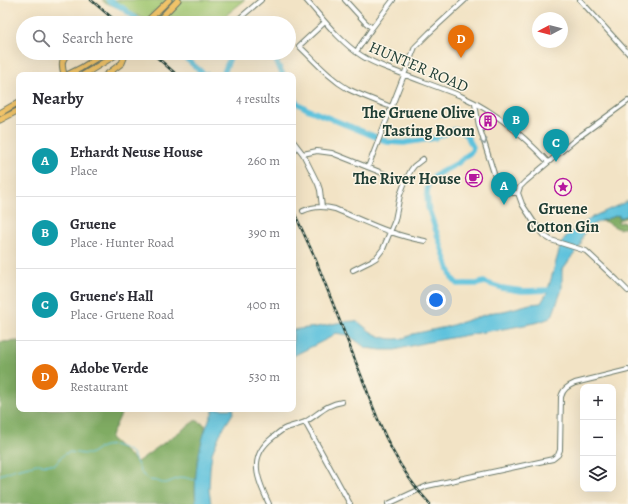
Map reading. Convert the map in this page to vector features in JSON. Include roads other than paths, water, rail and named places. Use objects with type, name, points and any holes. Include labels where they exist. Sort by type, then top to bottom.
[{"type":"main road","points":[[154,16],[169,0]]},
{"type":"main road","points":[[163,16],[178,0]]},
{"type":"main road","points":[[63,60],[64,72]]},
{"type":"main road","points":[[72,72],[94,60]]},
{"type":"main road","points":[[88,72],[109,60]]},
{"type":"main road","points":[[110,72],[122,63],[123,60]]},
{"type":"main road","points":[[0,113],[16,104]]},
{"type":"main road","points":[[0,120],[16,112]]},
{"type":"street","points":[[242,16],[261,0]]},
{"type":"street","name":"HUNTER ROAD","points":[[306,0],[325,22],[356,52],[371,61],[462,97],[475,104],[512,128],[529,142],[548,162]]},
{"type":"street","points":[[346,0],[372,28]]},
{"type":"street","points":[[356,52],[393,0]]},
{"type":"street","points":[[368,167],[415,47],[465,0]]},
{"type":"street","points":[[582,1],[628,53]]},
{"type":"street","points":[[325,22],[300,46],[323,69],[342,85],[361,95],[391,107]]},
{"type":"street","points":[[628,101],[594,124],[548,162],[520,187],[518,193],[522,204],[543,235],[552,240],[590,253],[628,291]]},
{"type":"street","points":[[475,104],[479,126],[497,182],[504,190],[512,194],[518,193]]},
{"type":"street","points":[[296,145],[303,154],[318,184],[322,207]]},
{"type":"street","points":[[303,154],[317,151],[327,152],[405,182]]},
{"type":"street","points":[[353,270],[372,261],[383,249],[395,220],[400,195],[405,182],[414,166],[423,159]]},
{"type":"street","points":[[303,211],[309,208],[322,207],[335,209],[390,232],[410,239],[424,241]]},
{"type":"street","points":[[388,504],[427,486],[553,459],[558,455],[560,450],[561,396],[564,389],[575,383],[628,370]]},
{"type":"street","points":[[269,504],[261,487],[258,476],[258,454],[265,445],[285,428],[305,422],[332,404],[342,402]]},
{"type":"street","points":[[305,422],[350,504]]},
{"type":"water","points":[[628,201],[628,215],[619,218],[619,215],[600,221],[589,228],[585,233],[582,238],[581,245],[562,270],[562,289],[553,314],[550,318],[539,322],[423,343],[395,350],[366,348],[348,335],[335,333],[331,337],[296,354],[296,330],[354,321],[360,323],[378,335],[389,339],[395,339],[446,327],[494,312],[541,303],[547,293],[561,244],[568,234],[582,226],[590,218]]},
{"type":"water","points":[[213,412],[233,412],[220,434],[212,453],[209,490],[211,504],[196,504],[195,492],[199,455],[201,443]]},
{"type":"waterway","points":[[108,0],[123,8],[133,16]]},
{"type":"waterway","points":[[188,60],[202,72]]},
{"type":"waterway","points":[[224,72],[229,60]]},
{"type":"waterway","points":[[276,60],[282,72]]},
{"type":"waterway","points":[[296,101],[307,109],[376,137]]},
{"type":"waterway","points":[[381,139],[387,142],[404,143],[435,138],[454,130],[459,130],[467,136],[473,147],[472,151],[458,163],[434,176],[428,184],[428,207],[452,278],[457,284],[477,284],[484,282],[502,288],[522,291],[554,290]]},
{"type":"waterway","points":[[0,475],[37,464],[55,465],[64,454],[70,452],[90,454],[97,449],[114,445],[132,453],[142,474],[149,480],[162,483],[182,477],[195,480]]},
{"type":"railway","points":[[91,0],[110,16]]},
{"type":"railway","points":[[160,60],[174,72]]},
{"type":"railway","points":[[296,217],[315,258],[378,420],[400,464],[430,504]]},
{"type":"place","name":"Adobe Verde","points":[[461,58]]},
{"type":"place","name":"The Gruene Olive Tasting Room","points":[[488,121]]},
{"type":"place","name":"Gruene","points":[[516,139]]},
{"type":"place","name":"Gruene's Hall","points":[[556,162]]},
{"type":"place","name":"The River House","points":[[474,178]]},
{"type":"place","name":"Gruene Cotton Gin","points":[[563,187]]},
{"type":"place","name":"Erhardt Neuse House","points":[[504,205]]}]
